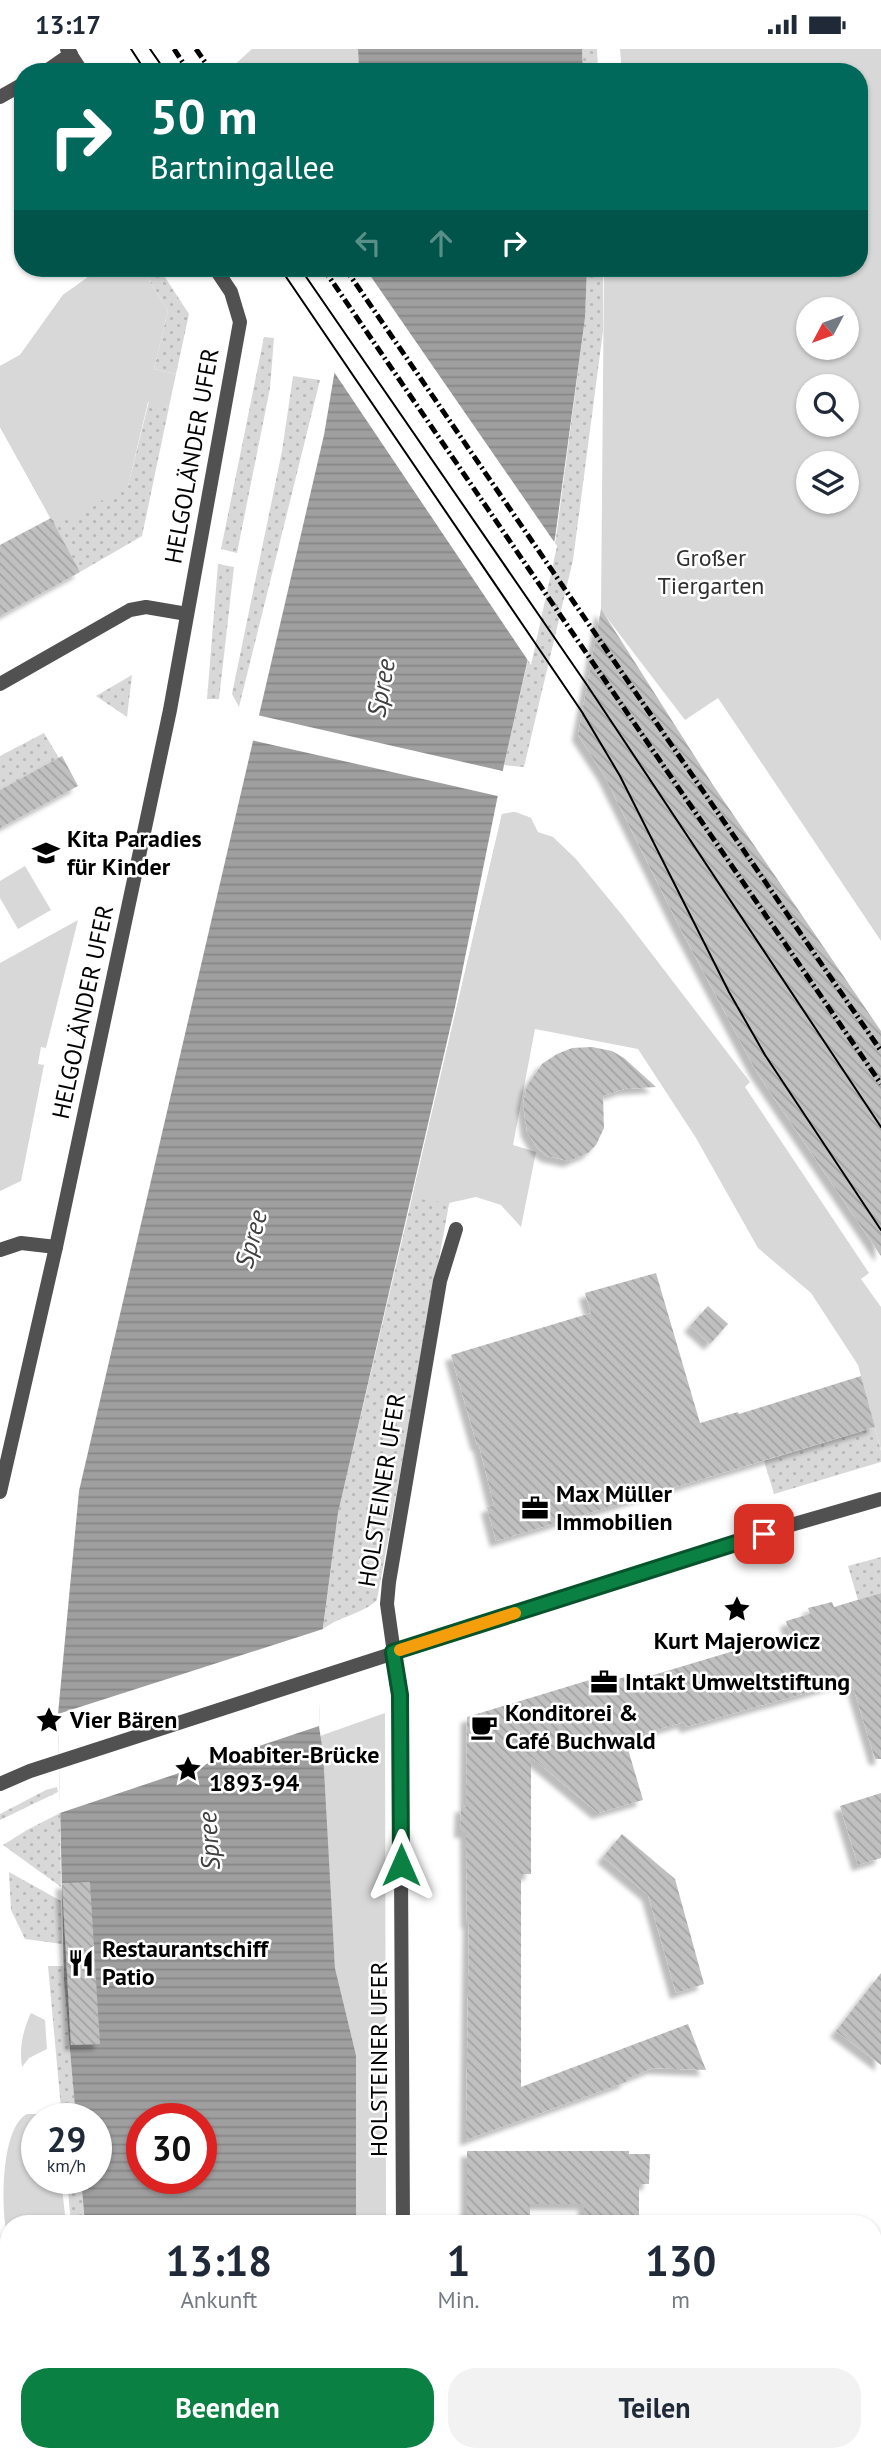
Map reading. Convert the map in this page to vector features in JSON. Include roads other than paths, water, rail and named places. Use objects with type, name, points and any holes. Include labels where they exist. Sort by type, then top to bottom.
[{"type":"street","name":"HELGOLÄNDER UFER","points":[[0,1492],[56,1247],[170,710],[240,322],[231,292],[221,277]]},
{"type":"street","points":[[0,684],[130,610],[146,607],[187,614]]},
{"type":"street","name":"HOLSTEINER UFER","points":[[403,2215],[400,1695],[387,1604],[440,1281],[456,1229]]},
{"type":"street","points":[[0,1250],[21,1243],[56,1247]]},
{"type":"street","points":[[0,1784],[30,1771],[393,1652],[768,1532],[881,1499]]},
{"type":"water","points":[[358,49],[582,49],[583,63],[359,63]]},
{"type":"water","name":"Spree","points":[[350,277],[587,277],[585,318],[555,538],[504,765],[455,1007],[338,1513],[321,1643],[319,1726],[323,1753],[335,1968],[356,2055],[356,2215],[84,2215],[82,2194],[112,2194],[112,2103],[75,2103],[64,1981],[58,1714],[79,1491],[324,435]]},
{"type":"tram line","points":[[131,49],[140,63]]},
{"type":"tram line","points":[[150,49],[160,63]]},
{"type":"tram line","points":[[286,277],[582,712],[620,776],[729,992],[765,1055],[881,1230]]},
{"type":"tram line","points":[[306,277],[587,685],[881,1127]]},
{"type":"railway","points":[[174,49],[183,63]]},
{"type":"railway","points":[[196,49],[206,63]]},
{"type":"railway","points":[[329,277],[881,1084]]},
{"type":"railway","points":[[351,277],[881,1051]]},
{"type":"place","name":"Kita Paradies für Kinder","points":[[46,853]]},
{"type":"place","name":"Max Müller Immobilien","points":[[535,1508]]},
{"type":"place","name":"Kurt Majerowicz","points":[[737,1609]]},
{"type":"place","name":"Intakt Umweltstiftung","points":[[604,1682]]},
{"type":"place","name":"Vier Bären","points":[[49,1720]]},
{"type":"place","name":"Konditorei & Café Buchwald","points":[[484,1727]]},
{"type":"place","name":"Moabiter-Brücke 1893-94","points":[[188,1769]]},
{"type":"place","name":"Restaurantschiff Patio","points":[[81,1963]]},
{"type":"park label","name":"Großer Tiergarten","points":[[711,572]]}]
